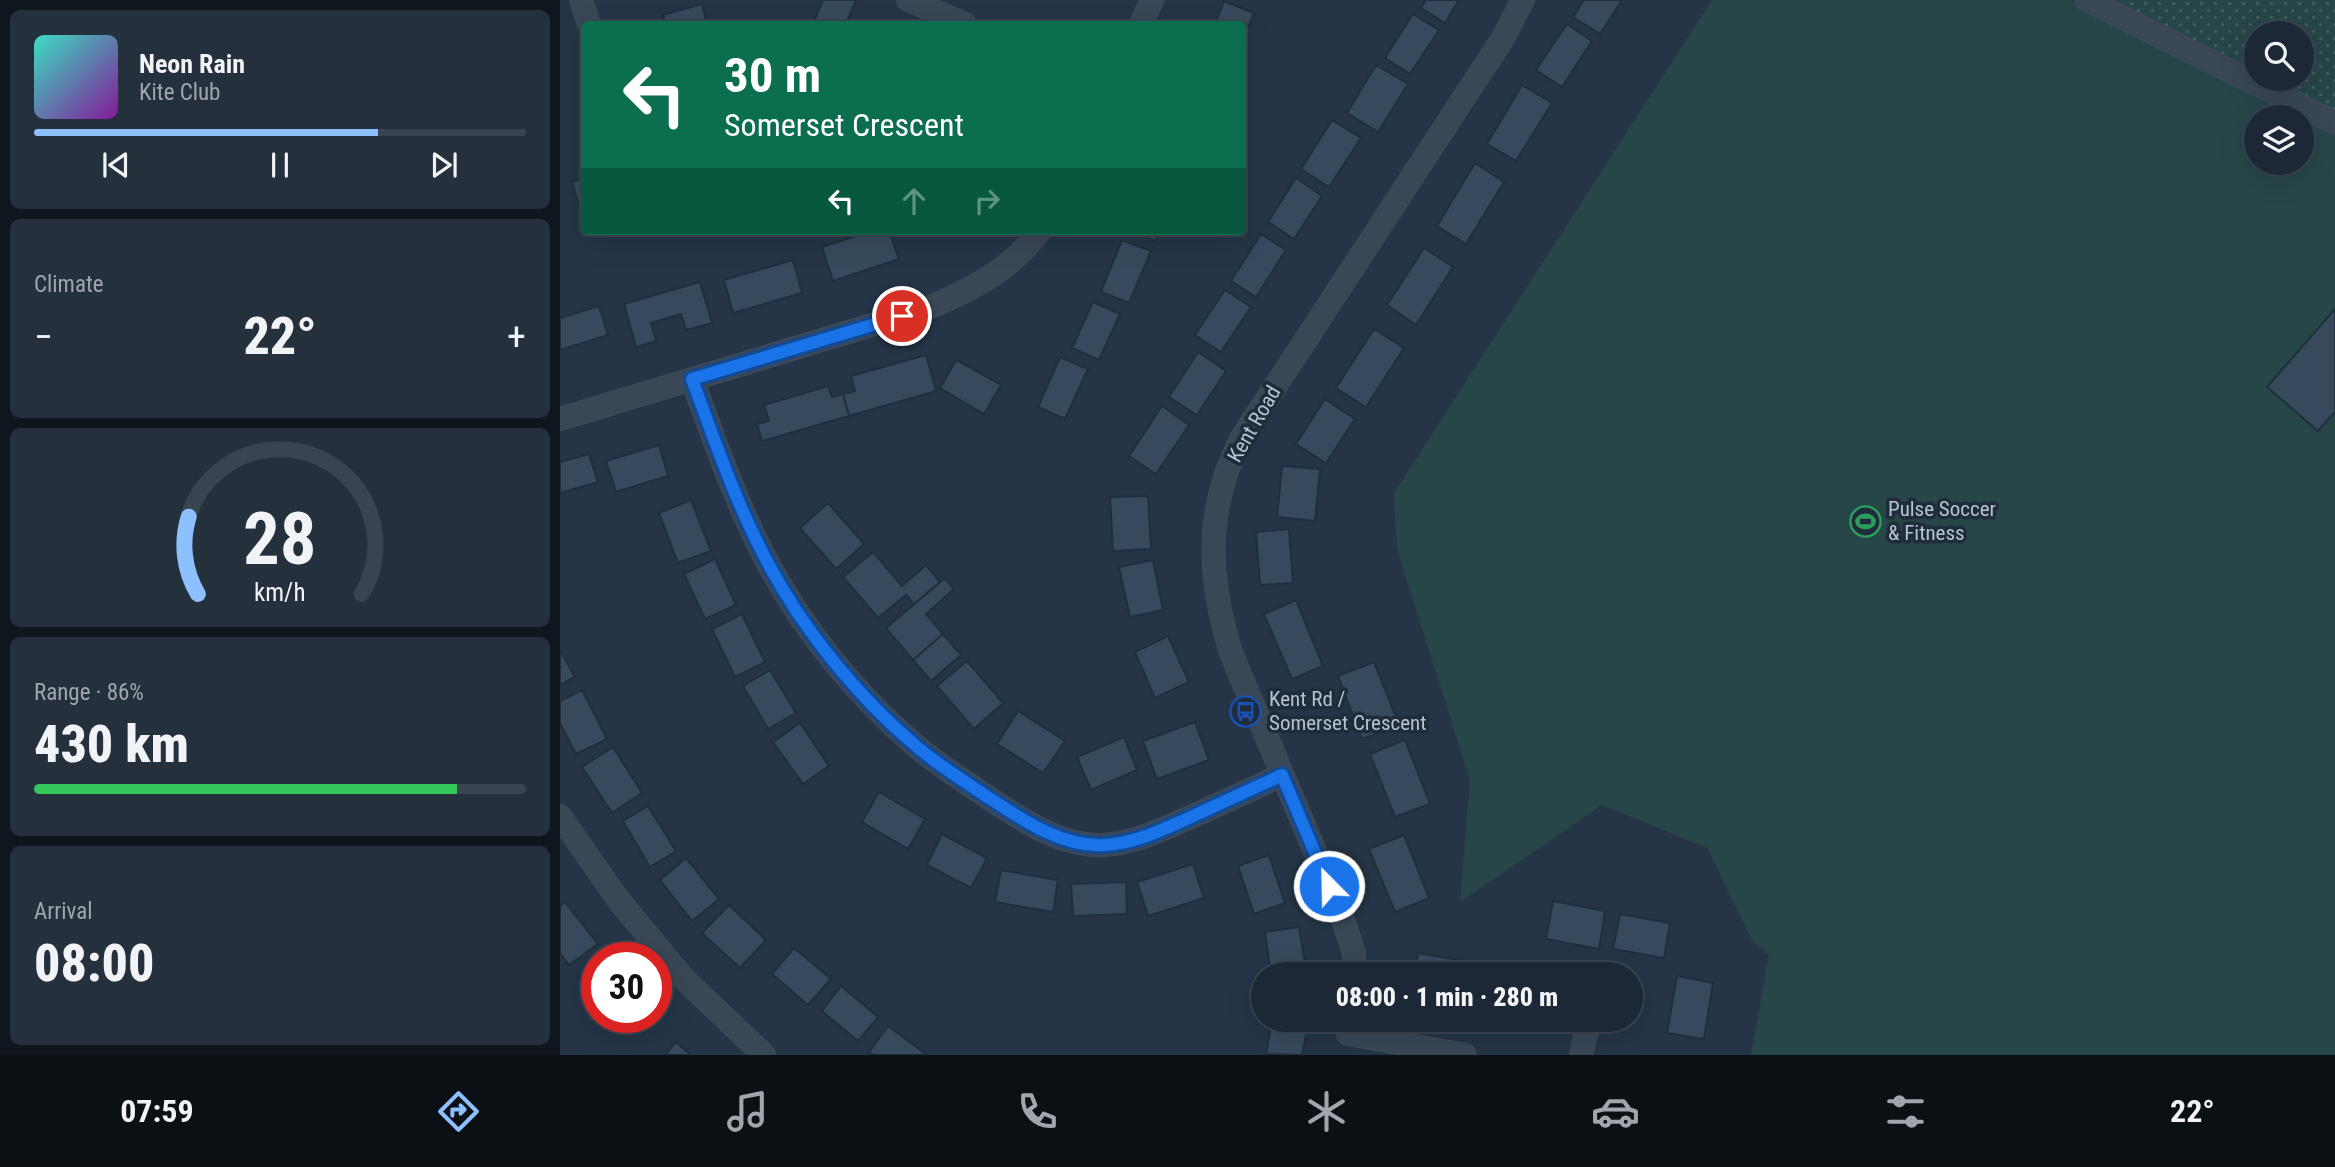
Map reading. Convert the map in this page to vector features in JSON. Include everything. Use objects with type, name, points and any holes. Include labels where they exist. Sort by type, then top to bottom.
[{"type":"street","points":[[581,0],[588,21]]},
{"type":"street","points":[[908,0],[958,21]]},
{"type":"street","points":[[1142,21],[1152,0]]},
{"type":"street","name":"Kent Road","points":[[1354,962],[1354,953],[1343,919],[1231,653],[1220,615],[1212,545],[1223,482],[1241,439],[1503,38],[1523,0]]},
{"type":"street","points":[[2087,0],[2335,123]]},
{"type":"street","points":[[560,419],[929,308],[967,291],[1003,267],[1035,235]]},
{"type":"street","points":[[692,379],[723,464],[769,565],[802,619],[886,720],[918,748],[968,784],[1050,834],[1076,843],[1104,845],[1158,832],[1282,775]]},
{"type":"street","points":[[560,816],[620,902],[683,978],[764,1055]]},
{"type":"street","points":[[1581,1055],[1586,1032]]},
{"type":"street","points":[[1346,1036],[1465,1055]]},
{"type":"green space","name":"Pulse Soccer & Fitness","points":[[1712,0],[2071,0],[2244,85],[2244,91],[2256,91],[2284,105],[2244,105],[2244,175],[2314,175],[2314,120],[2335,130],[2335,1055],[1751,1055],[1769,955],[1752,940],[1707,848],[1602,805],[1460,902],[1470,780],[1397,549],[1394,493]]},
{"type":"green space","points":[[2114,0],[2335,0],[2335,114],[2289,91],[2314,91],[2314,21],[2244,21],[2244,68]]},
{"type":"building","points":[[823,0],[856,0],[847,21],[814,21]]},
{"type":"building","points":[[1426,0],[1459,0],[1445,23],[1421,8]]},
{"type":"building","points":[[1584,0],[1622,0],[1600,34],[1573,17]]},
{"type":"building","points":[[1224,1],[1254,13],[1246,32],[1246,21],[1216,21]]},
{"type":"building","points":[[702,4],[706,21],[665,21],[663,15]]},
{"type":"building","points":[[1413,14],[1439,30],[1410,74],[1385,58]]},
{"type":"building","points":[[1567,24],[1592,41],[1562,87],[1536,70]]},
{"type":"building","points":[[1376,65],[1408,84],[1378,132],[1347,113]]},
{"type":"building","points":[[1522,85],[1552,103],[1516,161],[1487,144]]},
{"type":"building","points":[[1332,120],[1361,138],[1329,187],[1301,169]]},
{"type":"building","points":[[1475,163],[1504,182],[1466,244],[1437,226]]},
{"type":"building","points":[[1296,178],[1322,196],[1294,239],[1268,222]]},
{"type":"building","points":[[581,179],[581,212],[572,182]]},
{"type":"building","points":[[1261,234],[1286,250],[1256,297],[1231,281]]},
{"type":"building","points":[[859,235],[890,235],[899,259],[833,281],[822,247]]},
{"type":"building","points":[[1141,235],[1157,235],[1155,241]]},
{"type":"building","points":[[1122,240],[1151,251],[1129,303],[1101,292]]},
{"type":"building","points":[[1424,248],[1453,267],[1416,325],[1387,305]]},
{"type":"building","points":[[793,260],[802,293],[733,313],[724,280]]},
{"type":"building","points":[[700,282],[712,323],[686,330],[681,314],[651,323],[656,341],[636,347],[624,304]]},
{"type":"building","points":[[1225,290],[1251,307],[1221,352],[1195,335]]},
{"type":"building","points":[[1093,302],[1120,314],[1099,360],[1072,348]]},
{"type":"building","points":[[599,306],[608,335],[560,350],[560,318]]},
{"type":"building","points":[[2335,309],[2335,412],[2318,431],[2267,387]]},
{"type":"building","points":[[1374,329],[1404,348],[1366,407],[1336,388]]},
{"type":"building","points":[[1198,352],[1226,371],[1197,415],[1169,397]]},
{"type":"building","points":[[926,355],[936,391],[849,416],[843,394],[855,391],[851,376]]},
{"type":"building","points":[[1060,357],[1088,369],[1065,419],[1038,407]]},
{"type":"building","points":[[956,360],[1001,385],[984,414],[940,388]]},
{"type":"building","points":[[828,386],[832,397],[843,394],[849,416],[762,441],[757,424],[769,421],[764,405]]},
{"type":"building","points":[[1325,399],[1355,419],[1326,463],[1296,444]]},
{"type":"building","points":[[1162,406],[1189,425],[1156,474],[1129,456]]},
{"type":"building","points":[[659,445],[668,476],[616,492],[606,461]]},
{"type":"building","points":[[589,454],[598,482],[560,493],[560,462]]},
{"type":"building","points":[[1282,466],[1320,469],[1315,521],[1277,517]]},
{"type":"building","points":[[1148,496],[1151,549],[1113,551],[1110,497]]},
{"type":"building","points":[[691,500],[711,551],[678,563],[659,513]]},
{"type":"building","points":[[828,503],[864,544],[836,569],[800,528]]},
{"type":"building","points":[[1289,529],[1293,583],[1260,585],[1256,532]]},
{"type":"building","points":[[873,552],[902,586],[926,565],[940,582],[914,604],[906,595],[878,618],[843,577]]},
{"type":"building","points":[[715,559],[736,605],[705,619],[684,574]]},
{"type":"building","points":[[1153,560],[1163,610],[1130,617],[1119,567]]},
{"type":"building","points":[[945,578],[954,589],[926,614],[943,634],[913,660],[886,628]]},
{"type":"building","points":[[1296,600],[1323,666],[1292,679],[1264,614]]},
{"type":"building","points":[[742,614],[765,662],[735,677],[712,629]]},
{"type":"building","points":[[943,634],[961,655],[931,681],[913,660]]},
{"type":"building","points":[[1168,636],[1189,682],[1155,698],[1135,652]]},
{"type":"building","points":[[560,650],[575,677],[560,685]]},
{"type":"building","points":[[967,661],[1003,703],[974,729],[937,686]]},
{"type":"building","points":[[1374,662],[1399,725],[1362,739],[1338,676]]},
{"type":"building","points":[[770,670],[796,713],[768,729],[743,686]]},
{"type":"building","points":[[582,690],[607,739],[576,754],[560,723],[560,701]]},
{"type":"building","points":[[1018,711],[1065,741],[1043,773],[997,744]]},
{"type":"building","points":[[1195,722],[1209,760],[1157,779],[1143,741]]},
{"type":"building","points":[[800,723],[829,766],[803,784],[773,742]]},
{"type":"building","points":[[1124,737],[1137,770],[1091,790],[1077,757]]},
{"type":"building","points":[[1405,740],[1430,804],[1395,817],[1370,754]]},
{"type":"building","points":[[613,747],[642,793],[612,813],[582,767]]},
{"type":"building","points":[[879,792],[925,819],[908,849],[862,822]]},
{"type":"building","points":[[648,806],[676,851],[650,867],[623,821]]},
{"type":"building","points":[[942,834],[987,858],[971,888],[927,865]]},
{"type":"building","points":[[1404,835],[1429,898],[1395,912],[1369,849]]},
{"type":"building","points":[[1269,855],[1285,903],[1254,914],[1238,866]]},
{"type":"building","points":[[686,858],[719,899],[692,921],[660,880]]},
{"type":"building","points":[[1193,864],[1204,898],[1148,916],[1137,882]]},
{"type":"building","points":[[1001,870],[1058,880],[1053,912],[995,902]]},
{"type":"building","points":[[1126,882],[1127,914],[1073,916],[1071,884]]},
{"type":"building","points":[[1553,901],[1605,911],[1599,949],[1546,939]]},
{"type":"building","points":[[565,902],[596,942],[581,942],[581,956],[569,965],[560,953],[560,906]]},
{"type":"building","points":[[729,905],[766,940],[740,968],[702,933]]},
{"type":"building","points":[[1620,914],[1670,923],[1664,958],[1613,949]]},
{"type":"building","points":[[1299,927],[1305,962],[1269,962],[1265,932]]},
{"type":"building","points":[[794,948],[831,979],[808,1005],[772,974]]},
{"type":"building","points":[[1418,953],[1470,962],[1416,962]]},
{"type":"building","points":[[1677,976],[1713,983],[1704,1039],[1667,1033]]},
{"type":"building","points":[[841,986],[878,1017],[858,1041],[822,1011]]},
{"type":"building","points":[[888,1026],[927,1055],[873,1055],[869,1052]]},
{"type":"building","points":[[1270,1032],[1307,1032],[1302,1055],[1266,1054]]},
{"type":"building","points":[[676,1042],[691,1055],[665,1055]]},
{"type":"place","name":"Pulse Soccer & Fitness","points":[[1865,521]]},
{"type":"place","name":"Kent Rd / Somerset Crescent","points":[[1246,711]]},
{"type":"route","points":[[902,316],[692,379],[723,464],[769,565],[802,619],[886,720],[918,748],[968,784],[1050,834],[1076,843],[1104,845],[1128,841],[1158,832],[1282,775],[1329,886]]}]
